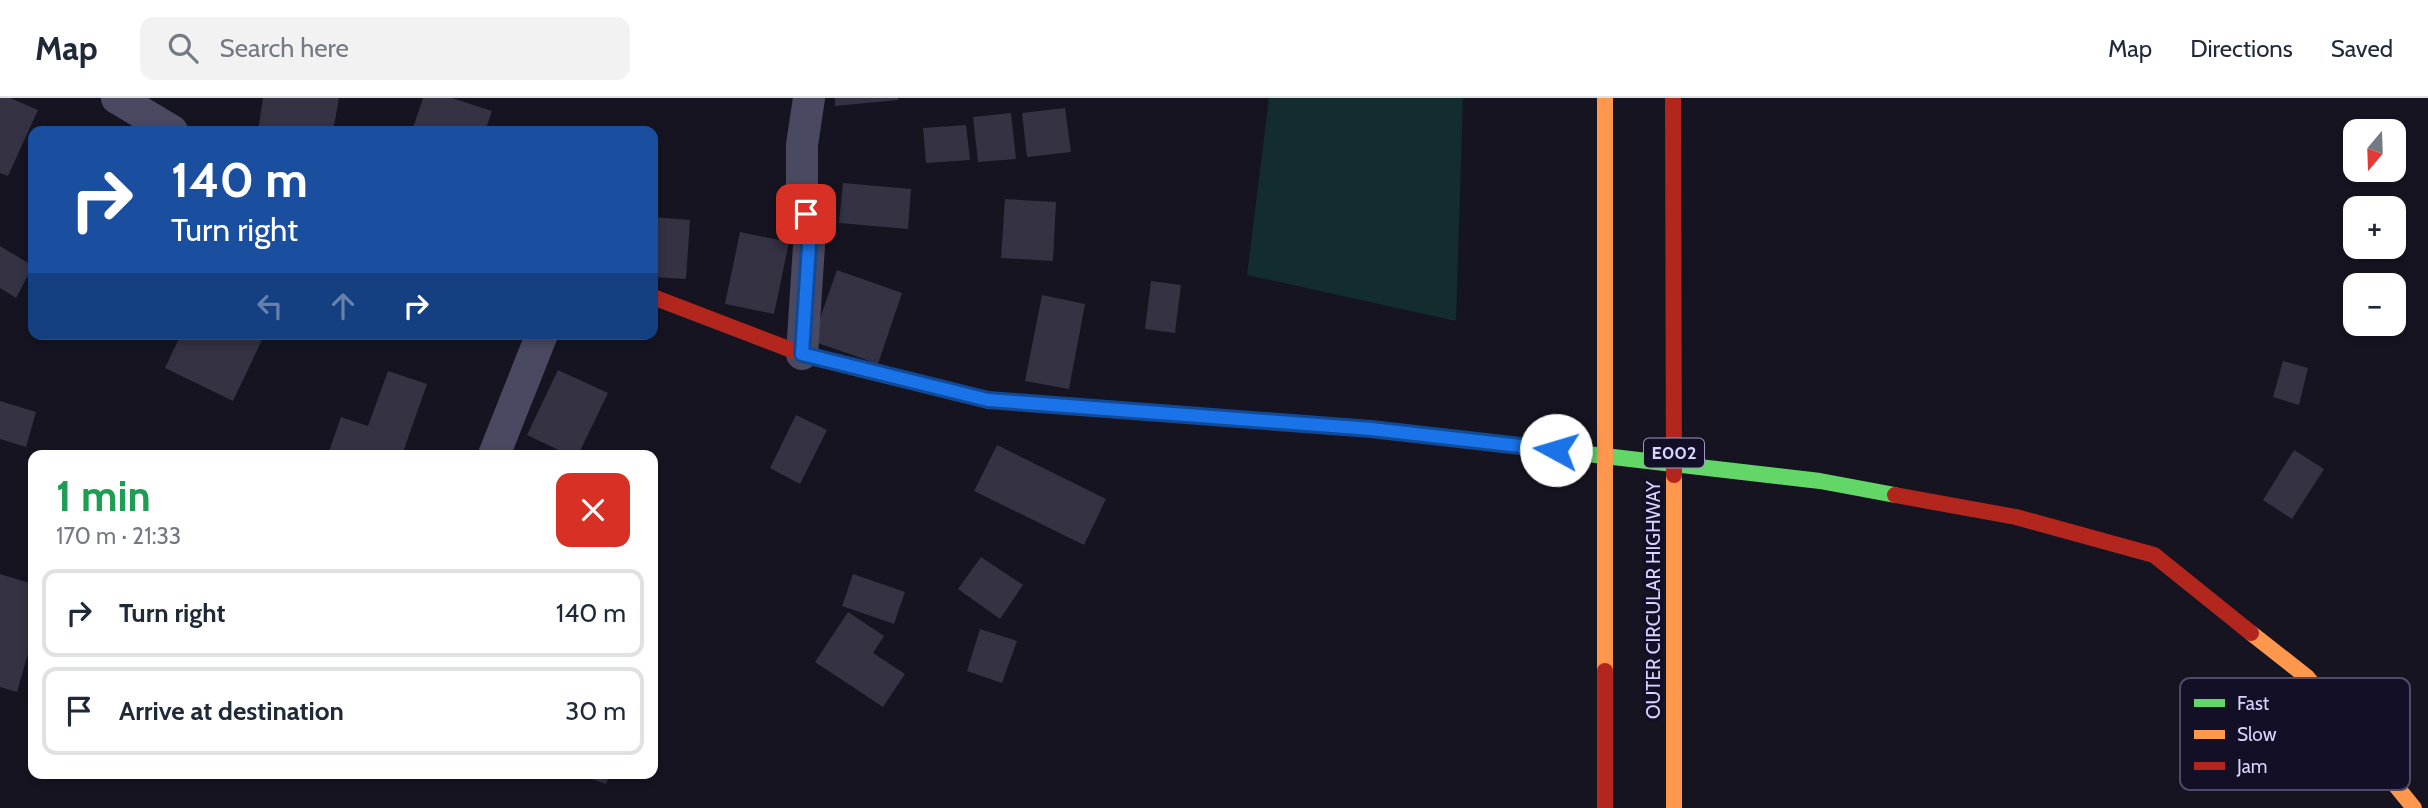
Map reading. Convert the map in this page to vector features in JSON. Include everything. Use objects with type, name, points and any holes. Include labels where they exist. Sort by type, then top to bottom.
[{"type":"main road","points":[[1605,98],[1605,808]]},
{"type":"main road","name":"OUTER CIRCULAR HIGHWAY","points":[[1673,98],[1674,808]]},
{"type":"main road","points":[[658,299],[802,354],[988,400],[1371,429],[1820,481],[2016,517],[2154,555],[2308,678]]},
{"type":"main road","points":[[2399,790],[2414,808]]},
{"type":"street","points":[[117,98],[164,126]]},
{"type":"street","points":[[802,354],[810,230],[802,199],[802,145],[809,98]]},
{"type":"street","points":[[496,450],[540,340]]},
{"type":"green space","points":[[1269,98],[1463,98],[1456,321],[1247,275]]},
{"type":"building","points":[[0,98],[10,98],[38,110],[31,126],[28,126],[28,132],[8,176],[0,173]]},
{"type":"building","points":[[263,98],[339,98],[334,126],[259,126]]},
{"type":"building","points":[[423,98],[452,98],[492,111],[487,126],[414,126]]},
{"type":"building","points":[[835,98],[898,98],[898,100],[835,106]]},
{"type":"building","points":[[1065,108],[1071,152],[1027,157],[1022,113]]},
{"type":"building","points":[[1011,113],[1016,159],[978,162],[973,117]]},
{"type":"building","points":[[966,125],[970,160],[926,163],[923,128]]},
{"type":"building","points":[[843,183],[911,189],[908,229],[839,223]]},
{"type":"building","points":[[1005,199],[1056,202],[1053,261],[1001,258]]},
{"type":"building","points":[[658,217],[690,220],[686,279],[658,277]]},
{"type":"building","points":[[740,232],[789,242],[774,314],[725,304]]},
{"type":"building","points":[[0,246],[28,263],[28,275],[16,298],[0,288]]},
{"type":"building","points":[[837,270],[902,293],[878,364],[812,341]]},
{"type":"building","points":[[1151,281],[1181,285],[1175,333],[1145,329]]},
{"type":"building","points":[[1042,295],[1085,304],[1069,389],[1025,381]]},
{"type":"building","points":[[178,340],[262,340],[233,401],[165,368]]},
{"type":"building","points":[[2283,361],[2308,368],[2299,405],[2273,397]]},
{"type":"building","points":[[558,370],[608,393],[580,450],[558,450],[527,435]]},
{"type":"building","points":[[388,371],[427,384],[404,450],[329,450],[341,417],[368,426]]},
{"type":"building","points":[[0,401],[36,412],[26,447],[0,439]]},
{"type":"building","points":[[796,415],[827,430],[800,484],[770,468]]},
{"type":"building","points":[[997,445],[1106,499],[1084,545],[974,491]]},
{"type":"building","points":[[2294,450],[2324,469],[2292,519],[2263,500]]},
{"type":"building","points":[[981,557],[1023,585],[1000,619],[958,589]]},
{"type":"building","points":[[0,574],[28,582],[28,654],[17,692],[0,687]]},
{"type":"building","points":[[853,574],[905,592],[894,624],[842,606]]},
{"type":"building","points":[[848,612],[884,636],[873,653],[905,674],[883,707],[815,662]]},
{"type":"building","points":[[980,629],[1017,641],[1002,683],[967,671]]},
{"type":"building","points":[[592,779],[608,779],[606,784]]},
{"type":"traffic: fast","points":[[1544,449],[1820,481],[1895,495]]},
{"type":"traffic: slow","points":[[1605,98],[1605,671]]},
{"type":"traffic: slow","points":[[1132,411],[1371,429],[1544,449]]},
{"type":"traffic: slow","points":[[1674,475],[1674,808]]},
{"type":"traffic: slow","points":[[2251,633],[2308,678]]},
{"type":"traffic: slow","points":[[2399,790],[2414,808]]},
{"type":"traffic: jam","points":[[1673,98],[1674,475]]},
{"type":"traffic: jam","points":[[658,299],[802,354],[988,400],[1132,411]]},
{"type":"traffic: jam","points":[[1895,495],[2016,517],[2154,555],[2251,633]]},
{"type":"traffic: jam","points":[[1605,671],[1605,808]]},
{"type":"route","points":[[806,214],[810,230],[802,354],[988,400],[1371,429],[1556,450]]}]
